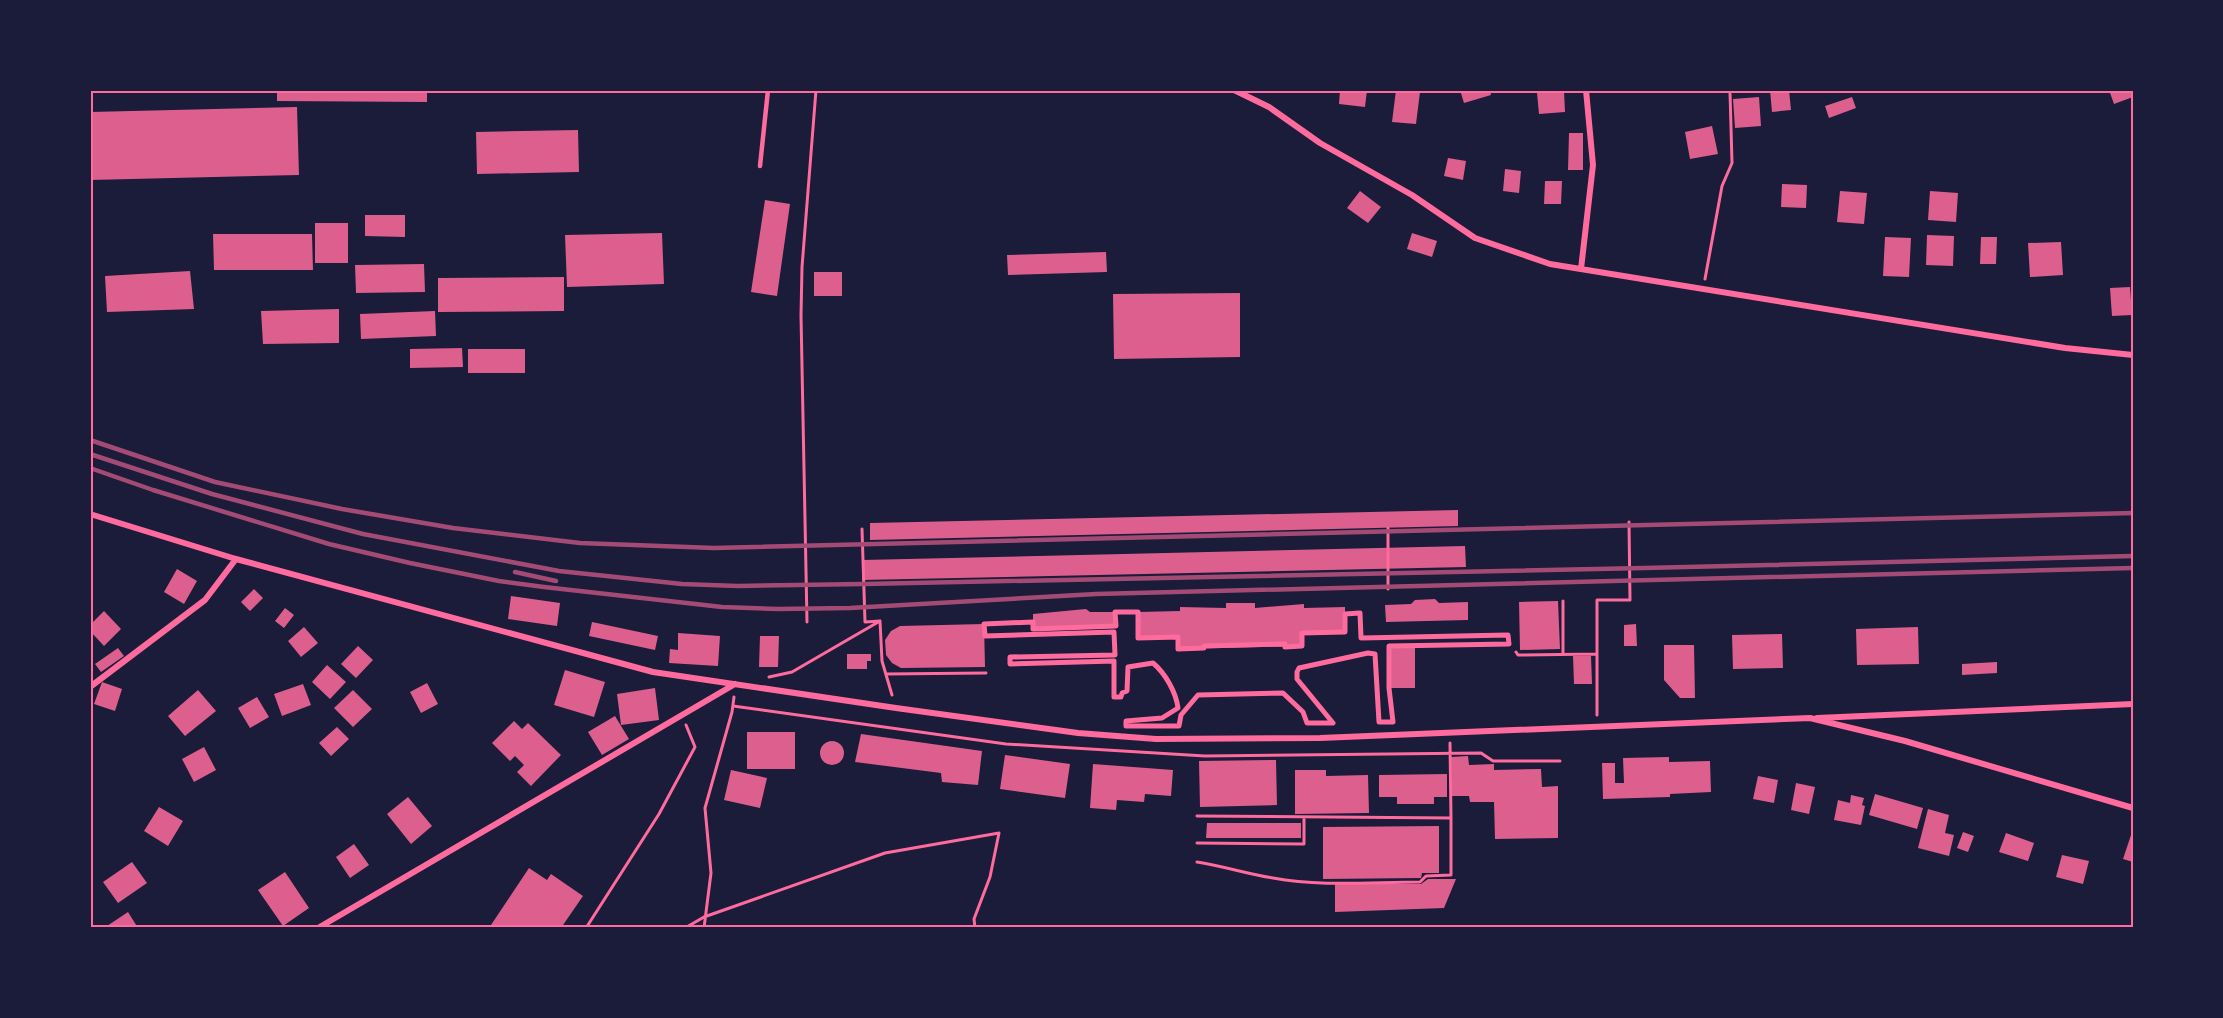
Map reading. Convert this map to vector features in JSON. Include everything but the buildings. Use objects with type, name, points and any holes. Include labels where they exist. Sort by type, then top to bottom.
[{"type":"street","points":[[1234,90],[1269,107],[1320,143],[1412,195],[1475,238],[1550,264],[2065,348],[2133,355]]},
{"type":"street","points":[[1581,269],[1593,165],[1586,90]]},
{"type":"street","points":[[90,513],[236,559],[653,672],[1078,733],[1156,739],[1285,738],[2133,704]]},
{"type":"street","points":[[90,687],[205,600],[236,559]]},
{"type":"street","points":[[1115,612],[1138,612],[1138,638],[1178,637],[1178,649],[1274,644],[1302,646],[1302,633],[1345,632],[1345,614],[1360,613],[1361,638],[1508,635],[1508,640],[1509,644],[1389,646],[1389,688],[1393,722],[1379,722],[1375,654],[1368,653],[1299,668],[1297,672],[1297,679],[1333,723],[1307,723],[1303,712],[1283,693],[1198,695],[1181,715],[1179,726],[1126,726],[1126,721],[1162,718],[1178,708],[1177,701],[1161,670],[1153,663],[1128,667],[1127,691],[1122,693],[1121,697],[1114,697],[1114,661],[1010,663],[1010,657],[1115,655],[1114,632],[984,636],[984,624],[1033,622],[1033,629],[1116,626],[1115,612]]},
{"type":"street","points":[[318,928],[735,684]]},
{"type":"street","points":[[1810,718],[1905,741],[2133,808]]},
{"type":"lane","points":[[760,166],[768,90]]},
{"type":"path","points":[[807,622],[801,315],[802,267],[816,90]]},
{"type":"path","points":[[1703,289],[1722,186],[1732,164],[1730,92],[1735,90]]},
{"type":"path","points":[[1597,726],[1597,600],[1630,600],[1629,522]]},
{"type":"path","points":[[1388,528],[1388,589]]},
{"type":"path","points":[[862,529],[865,622],[880,621]]},
{"type":"path","points":[[1563,601],[1563,654]]},
{"type":"path","points":[[880,621],[881,646],[886,674],[896,708]]},
{"type":"path","points":[[758,679],[792,672],[880,621]]},
{"type":"path","points":[[1508,640],[1518,655],[1597,654]]},
{"type":"path","points":[[886,674],[986,673]]},
{"type":"path","points":[[704,928],[711,873],[705,808],[732,712],[735,684]]},
{"type":"path","points":[[586,928],[659,814],[695,747],[683,715]]},
{"type":"path","points":[[1197,862],[1273,878],[1313,883],[1420,882],[1426,876],[1451,875],[1450,732]]},
{"type":"path","points":[[1197,816],[1451,818]]},
{"type":"path","points":[[1197,843],[1304,844],[1304,816]]},
{"type":"path","points":[[685,928],[704,918],[885,853],[999,833],[990,878],[974,919],[975,928]]},
{"type":"railway","points":[[90,440],[215,482],[342,509],[453,528],[580,543],[714,548],[2133,513]]},
{"type":"railway","points":[[90,454],[212,494],[363,534],[559,571],[682,584],[738,586],[864,584],[2133,556]]},
{"type":"railway","points":[[90,468],[153,490],[329,544],[410,563],[499,581],[722,607],[850,608],[1096,594],[2133,568]]},
{"type":"railway","points":[[515,572],[556,581]]}]
